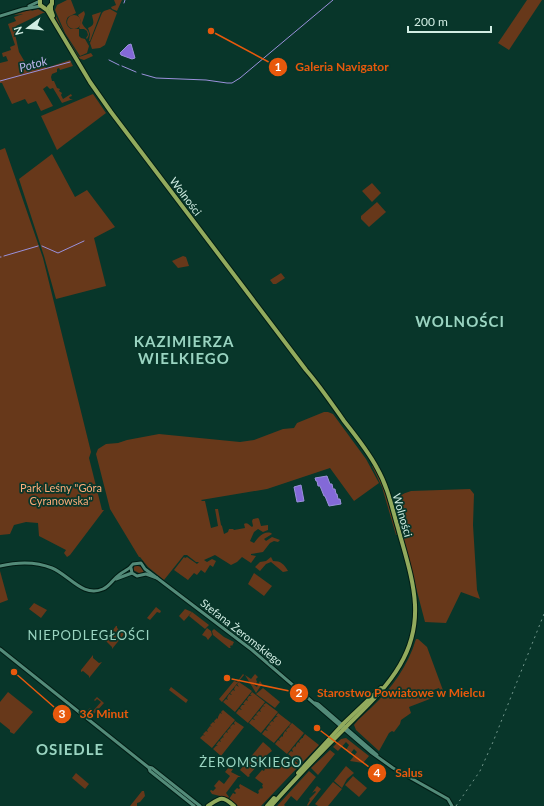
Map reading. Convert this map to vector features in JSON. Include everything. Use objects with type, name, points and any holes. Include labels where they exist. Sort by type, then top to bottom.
[{"type":"main road","points":[[40,0],[43,7],[52,2]]},
{"type":"main road","name":"Wolności","points":[[52,2],[51,10],[58,27]]},
{"type":"main road","name":"Wolności","points":[[43,7],[58,27],[90,82],[111,112],[306,370],[315,385],[341,416],[374,462],[386,487],[414,592],[416,612],[414,631],[405,657],[390,679],[343,727]]},
{"type":"main road","points":[[267,806],[343,727]]},
{"type":"main road","points":[[271,806],[343,727]]},
{"type":"main road","points":[[208,806],[217,800],[222,799],[228,801],[234,806]]},
{"type":"main road","points":[[213,806],[222,801],[230,806]]},
{"type":"street","points":[[0,16],[23,9],[40,0]]},
{"type":"street","points":[[23,9],[43,7]]},
{"type":"street","points":[[0,566],[26,562],[46,566],[64,574],[85,590],[92,591],[105,589],[120,574],[131,568],[134,564],[139,563],[142,565],[145,569],[144,575],[137,576],[132,573],[131,568]]},
{"type":"street","name":"Stefana Żeromskiego","points":[[145,569],[252,650],[314,703],[318,704],[343,727],[373,751],[380,759],[448,799],[452,806]]},
{"type":"street","points":[[116,579],[132,573]]},
{"type":"street","name":"Stefana Żeromskiego","points":[[144,575],[157,578]]},
{"type":"street","points":[[0,649],[149,768],[150,771],[194,806]]},
{"type":"street","points":[[149,768],[152,768],[200,806]]},
{"type":"green space","points":[[67,0],[71,0],[76,13],[68,17],[66,23],[71,29],[79,29],[79,36],[85,39],[89,46],[87,53],[80,56],[65,33],[55,10],[57,5]]},
{"type":"green space","points":[[114,0],[122,0],[117,11],[111,7],[116,5]]},
{"type":"green space","points":[[527,0],[542,0],[509,50],[498,43]]},
{"type":"green space","points":[[33,9],[31,11],[38,9],[45,13],[16,26],[18,32],[15,34],[19,52],[29,69],[43,63],[46,68],[70,60],[73,66],[60,70],[59,68],[57,69],[57,72],[52,74],[51,77],[57,88],[60,89],[59,91],[62,93],[61,95],[63,99],[71,94],[72,96],[69,97],[70,99],[73,99],[62,103],[53,88],[50,89],[47,86],[43,89],[53,106],[41,111],[36,101],[28,104],[25,99],[12,104],[2,83],[0,83],[0,63],[8,61],[6,56],[3,57],[2,53],[11,50],[10,47],[15,45],[8,24],[16,21],[14,17],[23,14],[14,15]]},
{"type":"green space","points":[[110,9],[117,13],[105,45],[100,48],[92,49],[90,43],[102,13]]},
{"type":"green space","points":[[84,11],[85,14],[82,23],[89,32],[87,39],[87,31],[79,28],[81,21],[78,15]]},
{"type":"green space","points":[[54,12],[64,33],[79,57],[91,53],[93,56],[84,60],[78,58],[56,19],[53,13]]},
{"type":"green space","points":[[101,12],[89,41],[90,34],[88,28],[93,24],[92,15]]},
{"type":"green space","points":[[74,15],[79,17],[81,22],[79,27],[74,29],[69,27],[67,22],[69,17]]},
{"type":"green space","points":[[93,94],[106,113],[57,150],[41,116]]},
{"type":"green space","name":"Park Leśny \"Góra Cyranowska\"","points":[[5,148],[43,258],[91,452],[89,458],[102,510],[104,510],[67,557],[64,553],[66,550],[39,536],[38,523],[26,522],[14,525],[10,534],[0,535],[0,150]]},
{"type":"green space","points":[[52,154],[75,197],[87,190],[115,227],[94,238],[106,286],[56,299],[44,256],[19,179]]},
{"type":"green space","points":[[372,183],[381,193],[372,202],[362,191]]},
{"type":"green space","points":[[377,202],[386,212],[369,227],[361,219],[361,216]]},
{"type":"green space","points":[[183,256],[186,257],[189,266],[178,268],[172,261]]},
{"type":"green space","points":[[281,273],[285,278],[276,284],[273,284],[270,280]]},
{"type":"green space","points":[[324,412],[333,414],[366,459],[379,483],[354,501],[330,468],[267,489],[201,500],[205,501],[211,528],[218,526],[215,509],[218,509],[224,534],[228,532],[229,529],[234,530],[245,528],[245,523],[252,527],[253,519],[258,518],[261,526],[268,525],[268,530],[263,532],[258,529],[254,532],[250,541],[254,543],[261,535],[266,533],[272,534],[264,539],[266,541],[272,537],[280,540],[278,542],[274,541],[270,543],[263,552],[251,554],[256,556],[251,563],[242,557],[231,565],[215,555],[204,560],[207,562],[212,559],[216,561],[213,567],[210,565],[205,573],[201,570],[197,575],[194,573],[188,580],[174,570],[184,557],[187,557],[197,564],[199,562],[196,562],[187,555],[184,555],[164,580],[148,567],[139,557],[110,509],[96,454],[98,449],[106,444],[118,443],[159,434],[240,442],[254,440],[283,429],[294,428],[297,423]]},
{"type":"green space","points":[[374,465],[384,487],[397,535],[382,487],[372,466]]},
{"type":"green space","points":[[470,489],[474,494],[473,525],[477,590],[480,599],[461,592],[446,623],[425,622],[395,507],[397,501],[400,496],[411,491]]},
{"type":"green space","points":[[271,557],[273,561],[282,563],[288,571],[283,572],[271,562],[266,564],[260,571],[255,567],[260,562],[266,561]]},
{"type":"green space","points":[[135,565],[141,567],[144,571],[139,573],[133,570]]},
{"type":"green space","points":[[0,571],[8,600],[0,603]]},
{"type":"green space","points":[[254,573],[272,586],[264,596],[248,584]]},
{"type":"green space","points":[[34,603],[47,610],[41,618],[29,609]]},
{"type":"green space","points":[[156,607],[161,611],[160,613],[157,612],[150,620],[147,618]]},
{"type":"green space","points":[[185,609],[192,612],[184,621],[179,616]]},
{"type":"green space","points":[[192,612],[209,625],[205,629],[189,616]]},
{"type":"green space","points":[[116,626],[123,633],[125,633],[112,649],[106,641],[104,642]]},
{"type":"green space","points":[[207,628],[211,631],[212,635],[208,640],[202,635]]},
{"type":"green space","points":[[214,629],[224,637],[234,642],[230,647],[231,648],[213,635],[212,631]]},
{"type":"green space","points":[[416,639],[427,647],[444,693],[442,694],[439,688],[433,690],[435,697],[409,707],[411,713],[401,720],[394,732],[392,731],[389,733],[379,751],[356,730],[354,725],[393,684],[409,658]]},
{"type":"green space","points":[[93,655],[93,658],[99,663],[102,662],[89,678],[89,676],[83,671],[81,672],[81,670]]},
{"type":"green space","points":[[243,674],[244,675],[222,702],[219,699],[234,681],[237,682]]},
{"type":"green space","points":[[255,674],[258,677],[256,679],[257,682],[254,685],[257,687],[260,681],[262,684],[256,693],[245,675],[251,679]]},
{"type":"green space","points":[[239,682],[252,691],[235,712],[223,702],[226,699],[228,700],[227,698],[229,694],[232,695],[230,693],[233,690],[235,691],[234,689],[236,685],[239,687],[237,684]]},
{"type":"green space","points":[[171,687],[188,700],[186,703],[169,690]]},
{"type":"green space","points":[[263,688],[280,702],[275,708],[256,694]]},
{"type":"green space","points":[[8,692],[33,712],[14,734],[0,722],[0,702]]},
{"type":"green space","points":[[252,692],[265,702],[248,723],[236,713],[239,709],[242,710],[240,708],[242,705],[245,705],[243,704],[246,700],[248,701],[247,699],[249,696],[252,696],[250,695]]},
{"type":"green space","points":[[97,697],[104,703],[94,714],[88,710],[90,708],[93,711],[101,702],[97,699],[95,701],[94,700]]},
{"type":"green space","points":[[266,703],[278,712],[261,733],[249,723],[252,719],[255,720],[253,718],[256,715],[258,716],[256,714],[259,711],[261,712],[260,710],[263,706],[265,707],[263,705]]},
{"type":"green space","points":[[223,710],[235,720],[212,748],[200,738],[203,735],[205,736],[203,734],[206,731],[208,732],[207,730],[210,726],[212,727],[210,725],[213,722],[215,723],[214,721],[217,718],[218,719]]},
{"type":"green space","points":[[278,713],[291,723],[274,743],[262,734],[265,730],[268,731],[266,729],[269,725],[271,726],[269,724],[272,721],[274,722],[273,720],[276,717],[278,717],[276,716]]},
{"type":"green space","points":[[235,721],[244,727],[221,756],[213,749],[218,746],[216,745],[219,741],[221,742],[220,740],[223,737],[224,738],[223,736],[226,732],[228,733],[227,731],[230,728],[231,729],[230,727],[233,724],[235,725]]},
{"type":"green space","points":[[292,723],[304,733],[287,754],[275,744],[278,740],[280,741],[279,739],[282,736],[283,737],[285,731],[287,732],[286,730],[289,727],[290,728],[289,726]]},
{"type":"green space","points":[[305,734],[319,745],[301,764],[288,754],[291,751],[293,752],[292,749],[295,746],[296,747],[298,742],[300,743],[299,741]]},
{"type":"green space","points":[[346,738],[369,756],[363,763],[350,761],[357,752],[354,749],[350,754],[346,750],[349,745],[346,742],[338,751],[333,747],[341,739]]},
{"type":"green space","points":[[263,742],[272,751],[248,777],[240,770]]},
{"type":"green space","points":[[330,750],[335,754],[318,775],[311,768]]},
{"type":"green space","points":[[278,755],[287,762],[291,758],[300,765],[261,806],[238,806],[229,799],[233,793],[236,793],[234,791],[237,788],[240,788],[240,784],[258,794],[258,791],[263,787],[263,784],[255,778],[262,770],[264,771],[266,764],[268,766],[270,764],[268,763],[274,756]]},
{"type":"green space","points":[[346,766],[354,773],[347,779],[342,788],[334,781]]},
{"type":"green space","points":[[229,767],[233,769],[231,772],[241,777],[238,777],[226,793],[229,797],[212,794],[210,791],[213,791],[216,788],[214,786],[219,780],[224,784],[230,776],[225,772]]},
{"type":"green space","points":[[309,771],[316,777],[297,801],[291,796],[284,805],[285,806],[277,806]]},
{"type":"green space","points":[[76,773],[89,784],[85,789],[72,778]]},
{"type":"green space","points":[[353,776],[367,788],[359,797],[345,785]]},
{"type":"green space","points":[[333,782],[342,789],[328,806],[318,806],[315,804]]},
{"type":"green space","points":[[317,786],[321,789],[308,806],[309,799],[316,792],[315,791],[312,793]]},
{"type":"green space","points":[[142,791],[144,791],[145,796],[140,802],[137,803],[137,806],[130,806]]},
{"type":"shaded area","points":[[131,44],[135,58],[132,59],[121,55],[120,53]]},
{"type":"shaded area","points":[[327,476],[333,489],[335,489],[338,499],[340,499],[341,504],[329,506],[320,486],[318,486],[315,478]]},
{"type":"shaded area","points":[[301,485],[304,501],[297,502],[294,487]]},
{"type":"waterway","points":[[142,74],[156,78],[206,80],[232,83],[240,78],[333,0]]},
{"type":"waterway","points":[[109,60],[119,65]]},
{"type":"waterway","name":"Potok","points":[[0,81],[70,62]]},
{"type":"waterway","points":[[122,66],[136,72]]},
{"type":"waterway","points":[[42,246],[58,253],[84,241]]},
{"type":"waterway","points":[[4,256],[38,246]]},
{"type":"railway","points":[[456,806],[480,771],[544,614]]},
{"type":"place","name":"Galeria Navigator","points":[[211,31]]},
{"type":"place","name":"36 Minut","points":[[14,672]]},
{"type":"place","name":"Starostwo Powiatowe w Mielcu","points":[[227,678]]},
{"type":"place","name":"Salus","points":[[317,728]]},
{"type":"district","name":"WOLNOŚCI","points":[[460,321]]},
{"type":"district","name":"KAZIMIERZA WIELKIEGO","points":[[184,350]]},
{"type":"district","name":"NIEPODLEGŁOŚCI","points":[[89,635]]},
{"type":"district","name":"OSIEDLE","points":[[70,749]]},
{"type":"district","name":"ŻEROMSKIEGO","points":[[251,762]]}]
